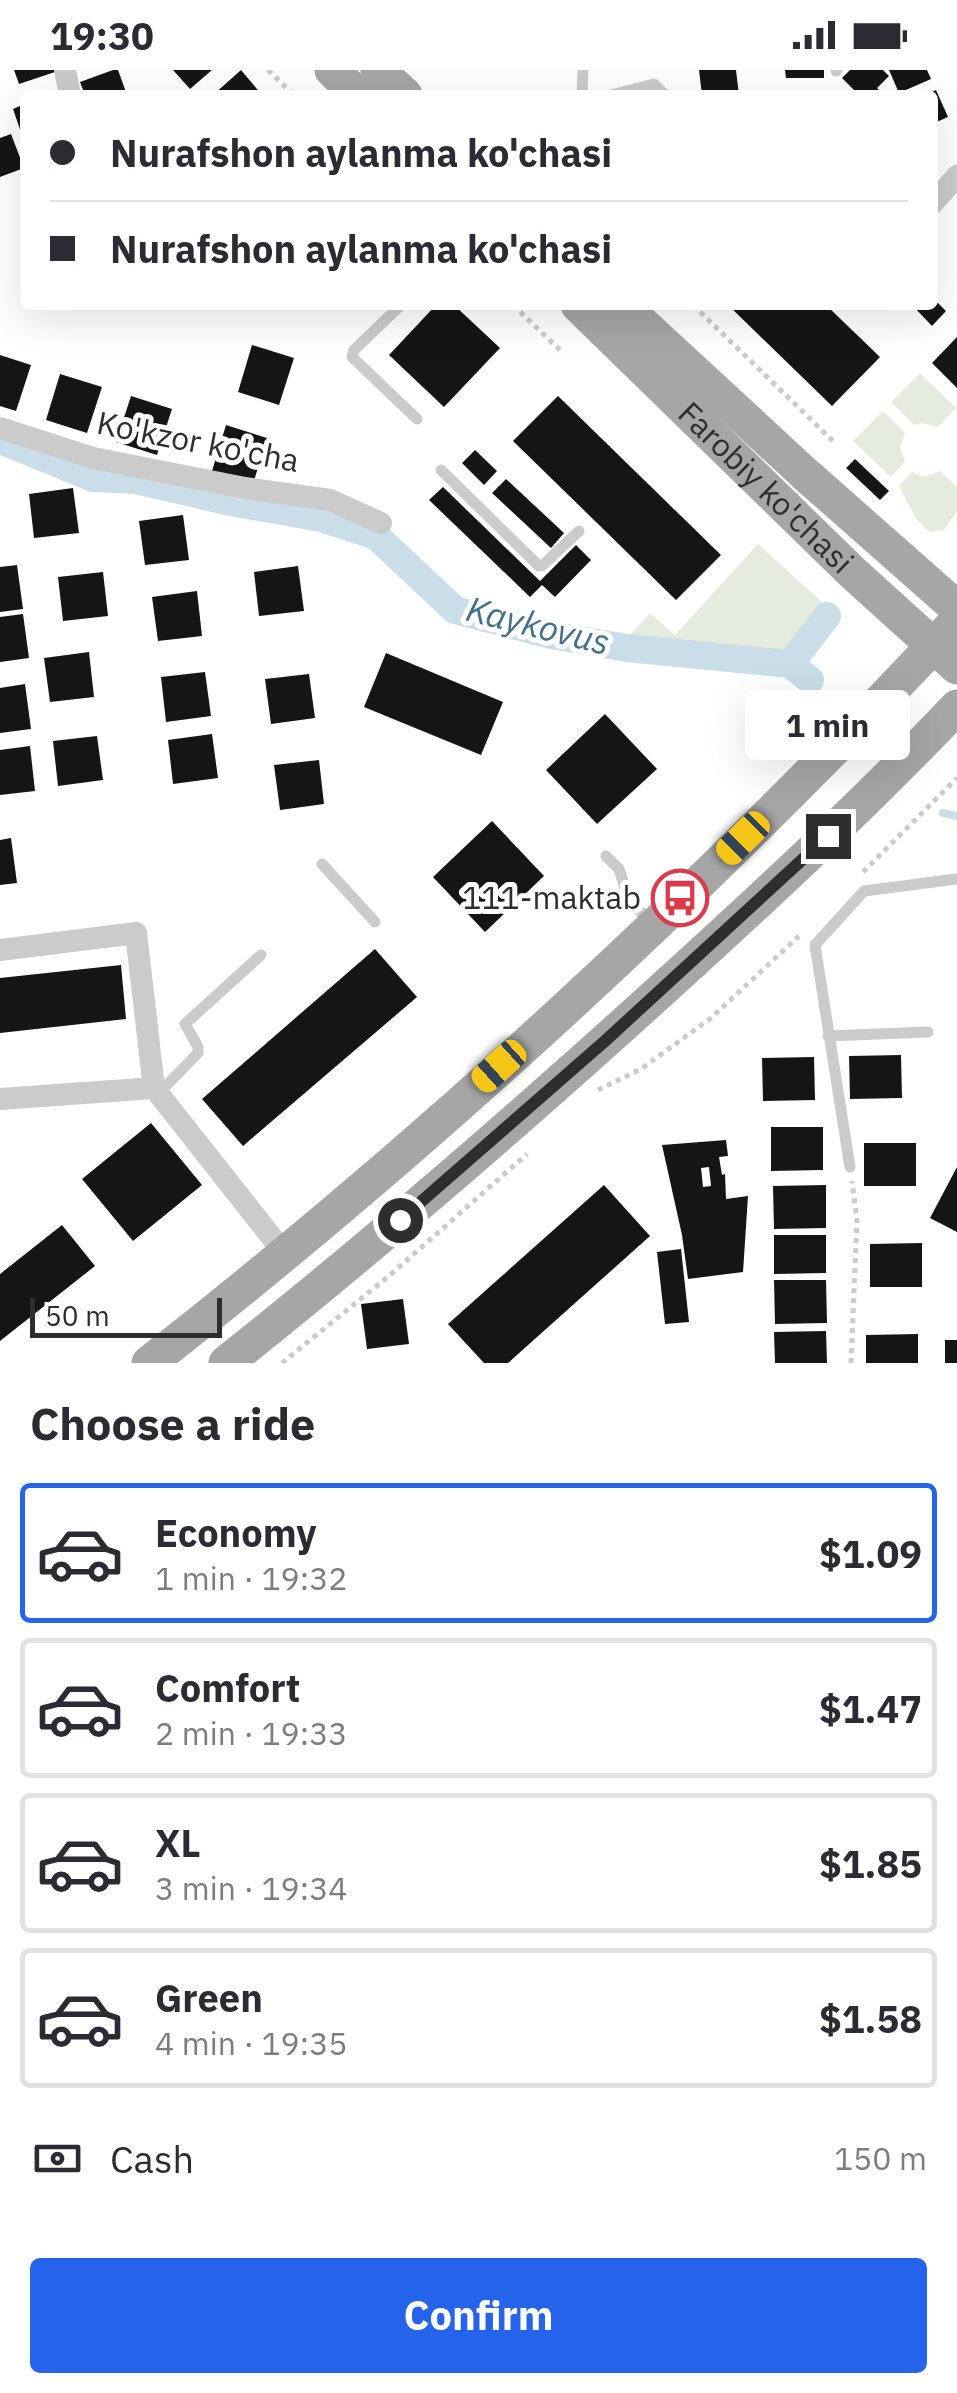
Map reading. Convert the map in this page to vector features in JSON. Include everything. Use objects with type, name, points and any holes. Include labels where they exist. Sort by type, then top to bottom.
[{"type":"main road","points":[[332,70],[353,90]]},
{"type":"main road","points":[[378,70],[400,90]]},
{"type":"main road","name":"Farobiy ko'chasi","points":[[583,310],[852,572],[949,645]]},
{"type":"main road","name":"Farobiy ko'chasi","points":[[627,310],[957,608]]},
{"type":"main road","points":[[149,1363],[393,1160],[653,924],[949,645]]},
{"type":"main road","points":[[247,1357],[732,926],[957,707]]},
{"type":"main road","points":[[393,1160],[392,1176],[399,1189],[412,1196],[427,1197]]},
{"type":"street","points":[[938,197],[957,176]]},
{"type":"street","name":"Ko'kzor ko'cha","points":[[0,428],[94,458],[330,500],[382,524]]},
{"type":"street","points":[[0,950],[136,933],[161,1095],[284,1254]]},
{"type":"street","points":[[0,1100],[161,1095]]},
{"type":"lane","points":[[631,90],[654,84],[660,90]]},
{"type":"lane","points":[[395,310],[354,350],[352,358],[417,419]]},
{"type":"lane","points":[[441,470],[538,566],[578,530]]},
{"type":"lane","points":[[606,856],[619,869],[629,900],[653,924]]},
{"type":"lane","points":[[322,864],[376,922]]},
{"type":"lane","points":[[850,1167],[815,945],[864,891],[957,879]]},
{"type":"lane","points":[[161,1095],[198,1053],[185,1024],[261,955]]},
{"type":"lane","points":[[828,1036],[928,1032]]},
{"type":"path","points":[[268,70],[289,90]]},
{"type":"path","points":[[518,310],[564,353]]},
{"type":"path","points":[[698,310],[836,443]]},
{"type":"path","points":[[860,876],[957,778]]},
{"type":"path","points":[[586,1101],[600,1088],[641,1070],[711,1018],[804,931]]},
{"type":"path","points":[[282,1363],[390,1275],[531,1150]]},
{"type":"path","points":[[850,1167],[857,1220],[851,1363]]},
{"type":"shaded area","points":[[920,373],[956,408],[938,427],[914,425],[891,402]]},
{"type":"shaded area","points":[[883,411],[905,433],[900,447],[905,462],[891,477],[853,441]]},
{"type":"shaded area","points":[[940,471],[957,487],[957,511],[944,530],[930,532],[916,519],[899,486],[912,472],[924,477]]},
{"type":"shaded area","points":[[758,544],[822,602],[782,653],[628,637],[650,613],[675,635]]},
{"type":"building","points":[[14,70],[58,70],[58,71],[19,84]]},
{"type":"building","points":[[118,70],[125,90],[83,90],[80,82]]},
{"type":"building","points":[[173,70],[212,70],[190,89]]},
{"type":"building","points":[[241,70],[258,90],[219,90]]},
{"type":"building","points":[[699,70],[736,70],[738,90],[701,90]]},
{"type":"building","points":[[785,70],[824,70],[824,78],[786,78]]},
{"type":"building","points":[[850,70],[883,70],[889,76],[879,90],[854,90],[842,78]]},
{"type":"building","points":[[889,70],[927,70],[931,79],[898,90]]},
{"type":"building","points":[[938,94],[948,117],[938,121]]},
{"type":"building","points":[[20,106],[20,129],[13,109]]},
{"type":"building","points":[[11,134],[20,170],[0,177],[0,138]]},
{"type":"building","points":[[938,303],[946,311],[932,326],[917,310],[938,310]]},
{"type":"building","points":[[431,310],[459,310],[500,348],[444,407],[389,355]]},
{"type":"building","points":[[733,310],[831,310],[880,357],[832,406]]},
{"type":"building","points":[[957,337],[957,388],[932,363]]},
{"type":"building","points":[[252,345],[294,358],[279,405],[238,392]]},
{"type":"building","points":[[0,355],[31,365],[16,411],[0,406]]},
{"type":"building","points":[[60,374],[102,387],[87,433],[46,420]]},
{"type":"building","points":[[131,396],[172,409],[157,455],[116,442]]},
{"type":"building","points":[[558,396],[721,555],[676,600],[513,441]]},
{"type":"building","points":[[226,425],[267,438],[253,484],[212,471]]},
{"type":"building","points":[[475,450],[497,471],[484,485],[462,463]]},
{"type":"building","points":[[855,459],[889,491],[880,500],[846,468]]},
{"type":"building","points":[[506,479],[564,533],[551,548],[492,493]]},
{"type":"building","points":[[443,487],[540,581],[576,545],[591,560],[555,597],[542,585],[530,597],[429,500]]},
{"type":"building","points":[[73,488],[79,533],[34,538],[29,494]]},
{"type":"building","points":[[183,515],[189,560],[145,565],[139,521]]},
{"type":"building","points":[[17,565],[23,609],[0,612],[0,567]]},
{"type":"building","points":[[298,566],[304,611],[259,616],[254,572]]},
{"type":"building","points":[[103,572],[108,616],[63,621],[58,577]]},
{"type":"building","points":[[197,591],[202,636],[158,641],[152,597]]},
{"type":"building","points":[[23,614],[29,658],[0,662],[0,617]]},
{"type":"building","points":[[89,652],[94,697],[50,702],[44,658]]},
{"type":"building","points":[[386,653],[503,702],[481,755],[364,707]]},
{"type":"building","points":[[205,672],[211,716],[166,722],[161,677]]},
{"type":"building","points":[[309,674],[315,718],[271,724],[265,679]]},
{"type":"building","points":[[25,684],[31,729],[0,733],[0,688]]},
{"type":"building","points":[[605,714],[657,769],[597,824],[546,770]]},
{"type":"building","points":[[212,734],[218,778],[173,784],[168,740]]},
{"type":"building","points":[[97,736],[103,780],[58,786],[53,741]]},
{"type":"building","points":[[30,746],[35,791],[0,795],[0,750]]},
{"type":"building","points":[[319,760],[324,804],[280,810],[274,765]]},
{"type":"building","points":[[492,821],[544,876],[485,932],[433,877]]},
{"type":"building","points":[[11,838],[17,883],[0,885],[0,840]]},
{"type":"building","points":[[375,949],[417,997],[243,1146],[202,1099]]},
{"type":"building","points":[[121,965],[126,1019],[0,1033],[0,978]]},
{"type":"building","points":[[901,1055],[902,1098],[850,1099],[849,1056]]},
{"type":"building","points":[[814,1057],[815,1100],[763,1101],[762,1058]]},
{"type":"building","points":[[151,1123],[202,1185],[133,1241],[82,1179]]},
{"type":"building","points":[[771,1127],[823,1127],[823,1170],[771,1171]]},
{"type":"building","points":[[726,1140],[728,1156],[719,1157],[722,1175],[725,1174],[726,1199],[748,1196],[743,1272],[688,1279],[662,1145]],"holes":[[[709,1167],[711,1186],[703,1187],[701,1168]]]},
{"type":"building","points":[[864,1143],[916,1143],[916,1186],[864,1186]]},
{"type":"building","points":[[957,1167],[957,1232],[930,1218]]},
{"type":"building","points":[[604,1185],[650,1236],[508,1363],[484,1363],[448,1324]]},
{"type":"building","points":[[826,1185],[826,1228],[774,1229],[773,1186]]},
{"type":"building","points":[[62,1225],[95,1266],[0,1341],[0,1274]]},
{"type":"building","points":[[774,1235],[826,1235],[826,1273],[774,1274]]},
{"type":"building","points":[[922,1243],[922,1287],[870,1287],[870,1244]]},
{"type":"building","points":[[681,1249],[689,1322],[665,1324],[657,1252]]},
{"type":"building","points":[[774,1280],[826,1280],[827,1323],[775,1324]]},
{"type":"building","points":[[403,1299],[409,1344],[367,1349],[361,1304]]},
{"type":"building","points":[[826,1331],[827,1363],[775,1363],[774,1332]]},
{"type":"building","points":[[918,1334],[918,1363],[866,1363],[866,1335]]},
{"type":"building","points":[[945,1340],[957,1340],[957,1363],[945,1363]]},
{"type":"waterway","name":"Kaykovus","points":[[0,440],[93,478],[136,480],[321,518],[376,536],[455,610],[551,635],[627,648],[790,664],[810,680]]},
{"type":"waterway","points":[[790,664],[827,616]]},
{"type":"waterway","name":"Kaykovus","points":[[943,813],[957,816]]},
{"type":"place","name":"111-maktab","points":[[680,898]]},
{"type":"route","points":[[400,1220],[605,1041],[828,836]]}]
